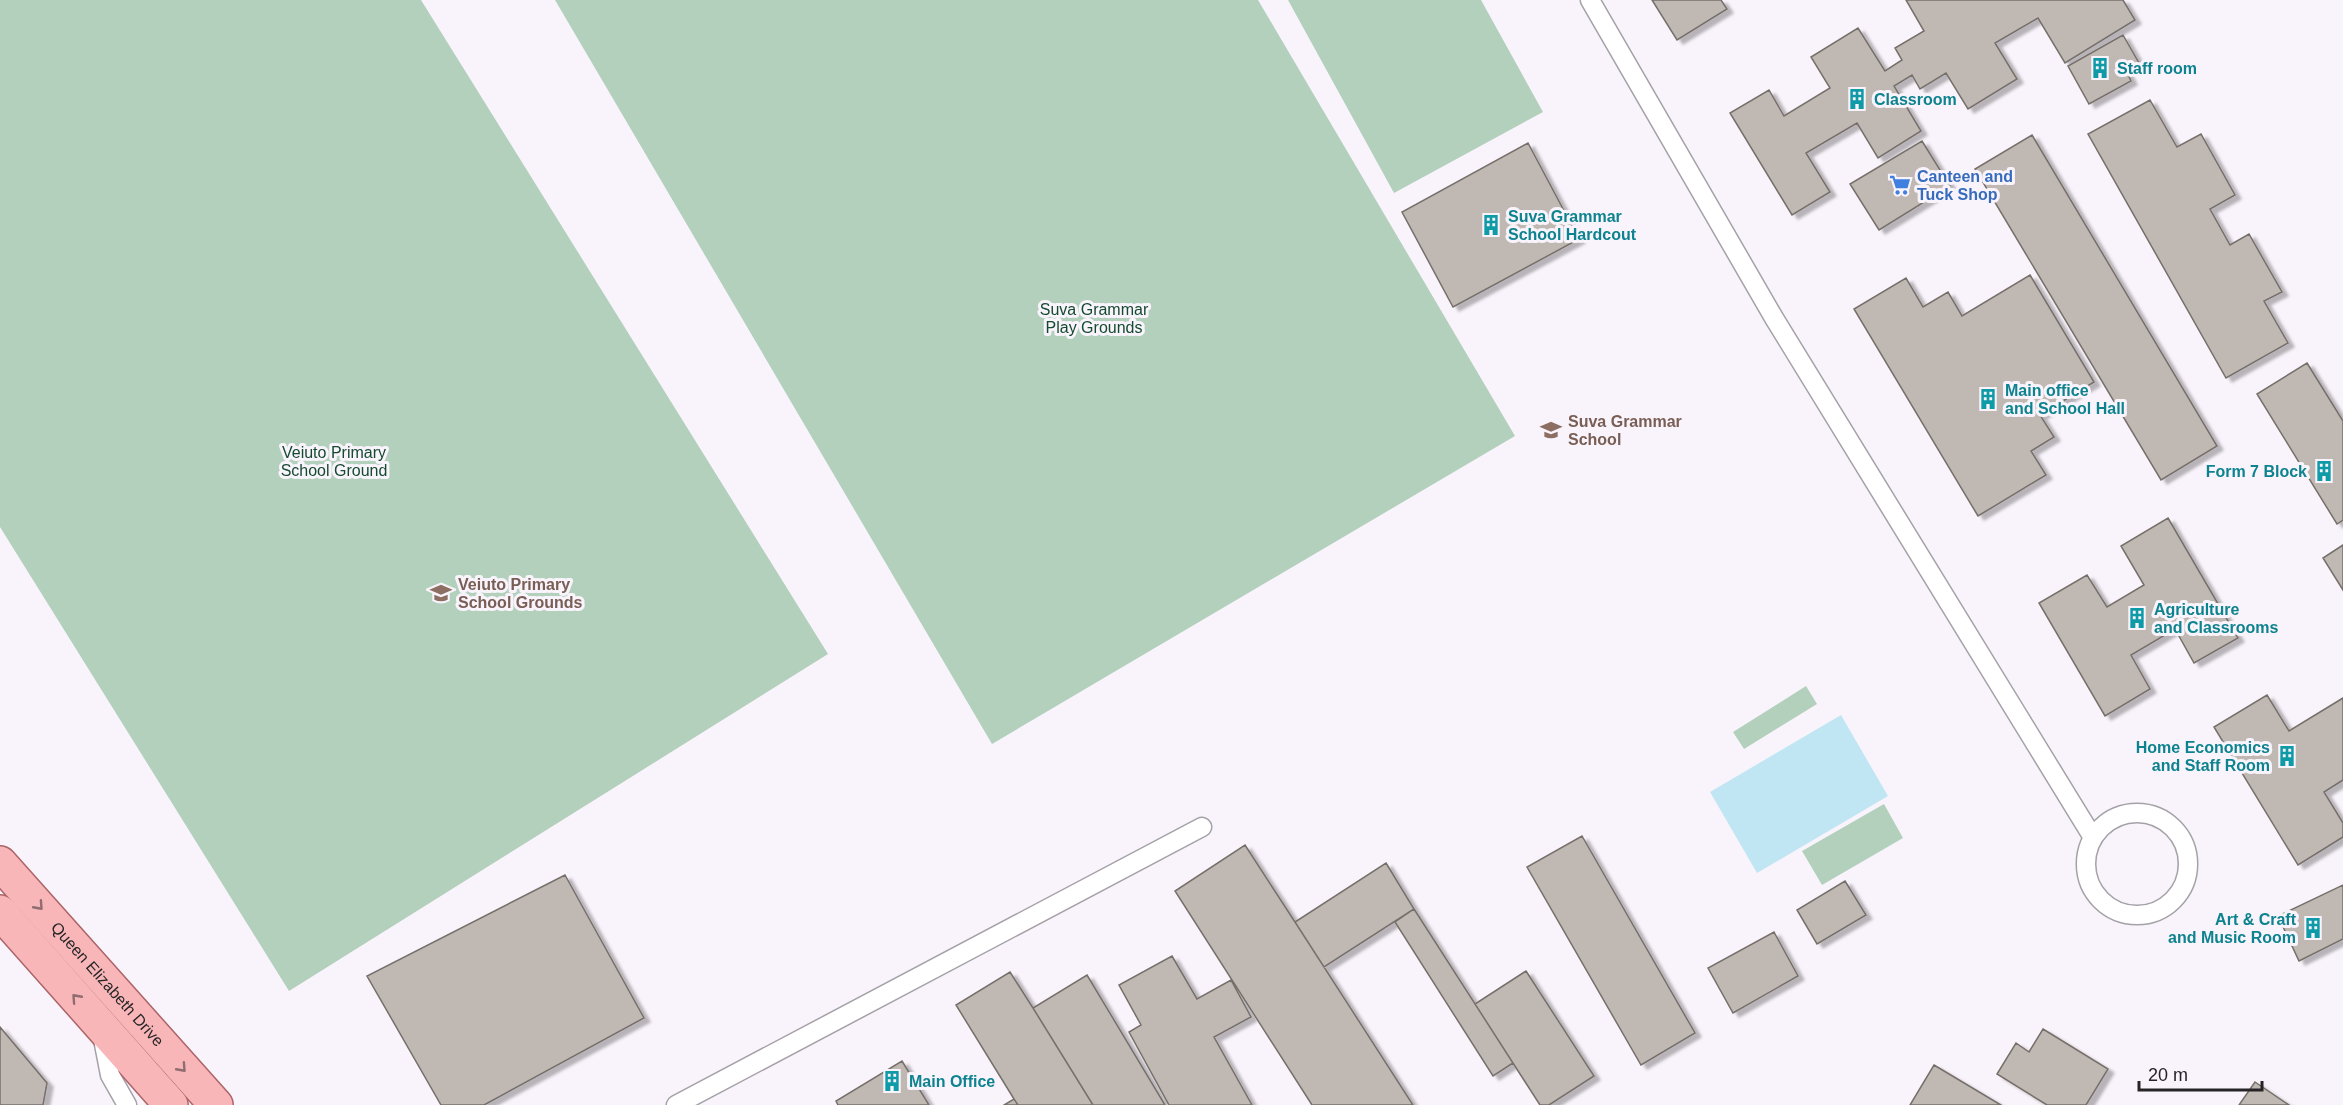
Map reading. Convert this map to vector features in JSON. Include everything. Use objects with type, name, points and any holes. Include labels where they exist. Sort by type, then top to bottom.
[{"type":"main road","name":"Queen Elizabeth Drive","points":[[0,862],[216,1105]]},
{"type":"main road","name":"Queen Elizabeth Drive","points":[[0,912],[171,1105]]},
{"type":"lane","points":[[1590,0],[1774,318],[2092,836],[2084,867],[2097,898],[2124,916],[2157,914],[2182,892],[2190,861],[2178,830],[2150,813],[2117,814],[2092,836]]},
{"type":"lane","points":[[675,1105],[1202,827]]},
{"type":"lane","points":[[101,1026],[110,1075],[127,1105]]},
{"type":"green space","name":"Veiuto Primary School Ground","points":[[0,0],[421,0],[828,654],[289,991],[0,527]]},
{"type":"green space","name":"Suva Grammar Play Grounds","points":[[555,0],[1258,0],[1515,436],[992,744]]},
{"type":"green space","points":[[1288,0],[1481,0],[1543,112],[1394,193]]},
{"type":"green space","points":[[1806,686],[1817,704],[1744,749],[1733,732]]},
{"type":"green space","points":[[1884,804],[1903,838],[1822,885],[1802,851]]},
{"type":"water","points":[[1841,715],[1888,796],[1757,873],[1710,792]]},
{"type":"building","points":[[1652,0],[1721,0],[1727,9],[1677,40]]},
{"type":"building","name":"Classroom","points":[[1906,0],[2123,0],[2135,20],[2065,63],[2038,18],[1995,43],[2017,79],[1968,109],[1946,73],[1920,89],[1912,75],[1894,86],[1921,131],[1878,158],[1857,123],[1806,153],[1830,192],[1792,215],[1730,113],[1769,90],[1784,116],[1830,88],[1811,57],[1858,28],[1885,71],[1902,60],[1895,48],[1924,31]]},
{"type":"building","name":"Staff room","points":[[2123,35],[2139,63],[2126,70],[2131,81],[2089,104],[2068,66]]},
{"type":"building","points":[[2150,100],[2177,147],[2201,134],[2235,195],[2210,209],[2230,245],[2249,234],[2282,292],[2264,301],[2288,343],[2226,378],[2088,134]]},
{"type":"building","points":[[2032,135],[2217,446],[2161,480],[1975,169]]},
{"type":"building","name":"Canteen and Tuck Shop","points":[[1922,141],[1950,186],[1879,230],[1850,184]]},
{"type":"building","name":"Suva Grammar School Hardcout","points":[[1528,143],[1579,239],[1453,307],[1402,212]]},
{"type":"building","name":"Main office and School Hall","points":[[2030,275],[2094,382],[2040,415],[2054,437],[2031,451],[2046,475],[1978,516],[1854,309],[1906,278],[1923,307],[1948,292],[1962,316]]},
{"type":"building","name":"Form 7 Block","points":[[2307,363],[2343,421],[2343,520],[2337,524],[2257,394]]},
{"type":"building","name":"Agriculture and Classrooms","points":[[2168,518],[2238,638],[2194,663],[2175,629],[2131,655],[2150,689],[2105,716],[2039,603],[2087,575],[2107,607],[2144,585],[2121,546]]},
{"type":"building","points":[[2343,545],[2343,590],[2323,558]]},
{"type":"building","name":"Home Economics and Staff Room","points":[[2267,695],[2289,731],[2343,698],[2343,780],[2324,792],[2343,823],[2343,837],[2298,865],[2214,727]]},
{"type":"building","points":[[1582,836],[1695,1033],[1641,1065],[1527,867]]},
{"type":"building","points":[[1245,845],[1413,1105],[1312,1105],[1175,891]]},
{"type":"building","points":[[1386,863],[1414,909],[1324,967],[1295,922]]},
{"type":"building","points":[[565,875],[644,1018],[484,1105],[441,1105],[367,976]]},
{"type":"building","points":[[1845,881],[1866,915],[1817,944],[1797,910]]},
{"type":"building","name":"Art & Craft and Music Room","points":[[2343,885],[2343,939],[2299,961],[2278,916]]},
{"type":"building","points":[[1414,909],[1513,1063],[1493,1076],[1395,922]]},
{"type":"building","points":[[1774,932],[1798,976],[1733,1013],[1708,968]]},
{"type":"building","points":[[1172,956],[1197,999],[1231,980],[1251,1017],[1214,1037],[1252,1105],[1169,1105],[1129,1032],[1141,1025],[1119,985]]},
{"type":"building","points":[[1526,971],[1594,1076],[1549,1105],[1540,1105],[1475,1004]]},
{"type":"building","points":[[1010,972],[1093,1105],[1018,1105],[1014,1099],[956,1005]]},
{"type":"building","points":[[1087,975],[1165,1105],[1093,1105],[1033,1008]]},
{"type":"building","points":[[0,1027],[47,1083],[43,1105],[0,1105]]},
{"type":"building","points":[[2043,1029],[2108,1069],[2086,1105],[2047,1105],[1997,1074],[2016,1043],[2029,1052]]},
{"type":"building","name":"Main Office","points":[[902,1061],[929,1105],[838,1105],[836,1101]]},
{"type":"building","points":[[1934,1065],[2001,1105],[1910,1105]]},
{"type":"building","points":[[2255,1082],[2289,1105],[2239,1105]]},
{"type":"building","points":[[1014,1099],[1018,1105],[1004,1105]]},
{"type":"place","name":"Staff room","points":[[2100,68]]},
{"type":"place","name":"Classroom","points":[[1857,99]]},
{"type":"place","name":"Canteen and Tuck Shop","points":[[1900,185]]},
{"type":"place","name":"Suva Grammar School Hardcout","points":[[1491,225]]},
{"type":"place","name":"Main office and School Hall","points":[[1988,399]]},
{"type":"place","name":"Suva Grammar School","points":[[1551,430]]},
{"type":"place","name":"Form 7 Block","points":[[2324,471]]},
{"type":"place","name":"Veiuto Primary School Grounds","points":[[441,593]]},
{"type":"place","name":"Agriculture and Classrooms","points":[[2137,618]]},
{"type":"place","name":"Home Economics and Staff Room","points":[[2287,756]]},
{"type":"place","name":"Art & Craft and Music Room","points":[[2313,928]]},
{"type":"place","name":"Main Office","points":[[892,1081]]}]
